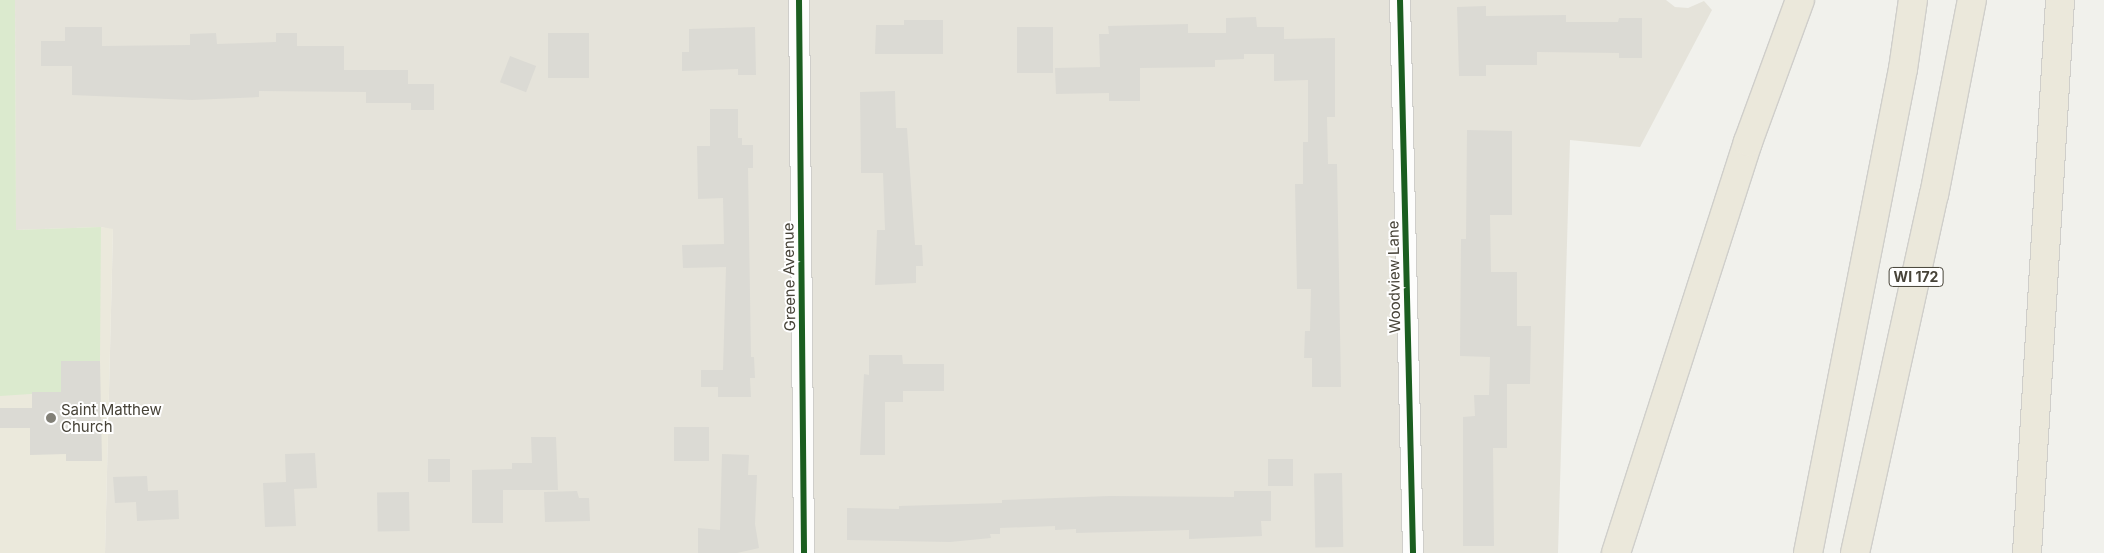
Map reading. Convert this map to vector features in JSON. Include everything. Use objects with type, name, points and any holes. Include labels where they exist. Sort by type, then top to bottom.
[{"type":"highway","points":[[1616,553],[1748,142],[1800,0]]},
{"type":"highway","points":[[1808,553],[1903,69],[1913,0]]},
{"type":"highway","name":"WI 172","points":[[1855,553],[1934,195],[1972,0]]},
{"type":"highway","points":[[2027,553],[2060,0]]},
{"type":"street","name":"Greene Avenue","points":[[799,0],[804,553]]},
{"type":"street","name":"Woodview Lane","points":[[1400,0],[1413,553]]},
{"type":"shaded area","points":[[0,0],[15,0],[16,230],[101,227],[113,229],[105,553],[0,553]]},
{"type":"shaded area","points":[[15,0],[1666,0],[1675,7],[1688,8],[1704,1],[1712,10],[1640,147],[1570,140],[1558,553],[105,553],[113,230],[101,227],[16,230]]},
{"type":"green space","points":[[0,0],[15,0],[16,230],[101,227],[100,361],[61,361],[61,392],[0,396]]},
{"type":"building","points":[[1486,6],[1486,16],[1566,15],[1566,22],[1618,22],[1619,18],[1642,18],[1642,58],[1619,58],[1619,53],[1537,52],[1537,65],[1486,65],[1486,76],[1459,76],[1457,7]]},
{"type":"building","points":[[1256,17],[1257,27],[1284,27],[1284,39],[1335,38],[1335,117],[1327,117],[1328,164],[1337,164],[1341,387],[1312,387],[1312,358],[1304,358],[1305,331],[1310,331],[1311,289],[1297,289],[1295,184],[1303,184],[1303,142],[1308,142],[1308,80],[1274,81],[1274,54],[1244,54],[1244,59],[1215,60],[1215,67],[1140,68],[1140,101],[1109,101],[1109,93],[1056,94],[1055,68],[1100,67],[1099,34],[1109,34],[1108,26],[1188,24],[1188,33],[1226,33],[1226,18]]},
{"type":"building","points":[[904,20],[943,20],[943,54],[875,54],[876,25],[904,25]]},
{"type":"building","points":[[65,27],[102,27],[102,46],[190,45],[190,34],[216,33],[217,44],[276,42],[276,33],[297,33],[297,46],[344,46],[344,70],[408,70],[408,84],[434,84],[434,110],[411,110],[411,103],[366,103],[366,92],[259,91],[259,97],[192,100],[72,95],[72,66],[41,66],[41,41],[65,41]]},
{"type":"building","points":[[755,27],[756,75],[738,75],[738,69],[682,71],[682,52],[689,52],[689,29]]},
{"type":"building","points":[[1017,27],[1053,27],[1053,73],[1017,73]]},
{"type":"building","points":[[548,33],[589,33],[589,78],[548,78]]},
{"type":"building","points":[[510,56],[536,66],[526,92],[500,82]]},
{"type":"building","points":[[895,91],[896,128],[907,128],[915,245],[922,245],[923,266],[916,266],[916,283],[875,285],[877,230],[885,230],[883,173],[861,173],[860,92]]},
{"type":"building","points":[[710,109],[738,109],[738,138],[742,138],[742,145],[753,145],[753,168],[748,168],[751,357],[754,357],[755,378],[750,378],[751,397],[718,397],[718,387],[701,387],[701,370],[723,370],[726,267],[683,268],[682,245],[724,244],[723,198],[698,199],[697,146],[710,146]]},
{"type":"building","points":[[1467,130],[1512,131],[1512,215],[1490,215],[1491,272],[1517,272],[1517,326],[1531,326],[1530,384],[1507,384],[1507,448],[1493,448],[1494,546],[1463,546],[1463,417],[1475,416],[1474,395],[1489,395],[1490,357],[1460,356],[1461,239],[1466,239]]},
{"type":"building","points":[[869,355],[902,355],[903,364],[944,364],[944,391],[903,391],[903,402],[885,402],[885,455],[860,455],[864,374],[869,375]]},
{"type":"building","name":"Saint Matthew Church","points":[[61,361],[100,361],[102,461],[66,461],[66,454],[30,455],[30,428],[0,428],[0,408],[32,408],[32,392],[61,392]]},
{"type":"building","points":[[674,427],[709,427],[709,461],[674,461]]},
{"type":"building","points":[[531,437],[556,437],[558,490],[503,490],[503,523],[472,523],[472,470],[512,469],[512,463],[532,463]]},
{"type":"building","points":[[315,453],[317,488],[294,489],[296,526],[265,527],[263,483],[286,482],[285,454]]},
{"type":"building","points":[[722,454],[749,455],[748,475],[757,475],[755,524],[759,548],[737,553],[698,553],[698,528],[720,530]]},
{"type":"building","points":[[428,459],[450,459],[450,482],[428,482]]},
{"type":"building","points":[[1268,459],[1293,459],[1293,486],[1268,486]]},
{"type":"building","points":[[1314,473],[1342,473],[1343,547],[1315,547]]},
{"type":"building","points":[[147,476],[148,491],[178,490],[179,519],[137,521],[136,502],[115,503],[113,477]]},
{"type":"building","points":[[577,491],[579,498],[589,498],[590,521],[545,522],[544,492]]},
{"type":"building","points":[[1234,491],[1271,491],[1271,521],[1261,521],[1262,536],[1189,539],[1189,530],[1076,533],[1076,529],[1055,530],[1055,526],[1000,528],[1000,534],[990,534],[991,538],[950,542],[847,540],[847,508],[899,509],[899,506],[1002,503],[1002,500],[1109,496],[1234,497]]},
{"type":"building","points":[[409,492],[410,531],[378,532],[377,493]]},
{"type":"cycle path","points":[[799,0],[804,553]]},
{"type":"cycle path","points":[[1400,0],[1413,553]]},
{"type":"place","name":"Saint Matthew Church","points":[[51,418]]}]
